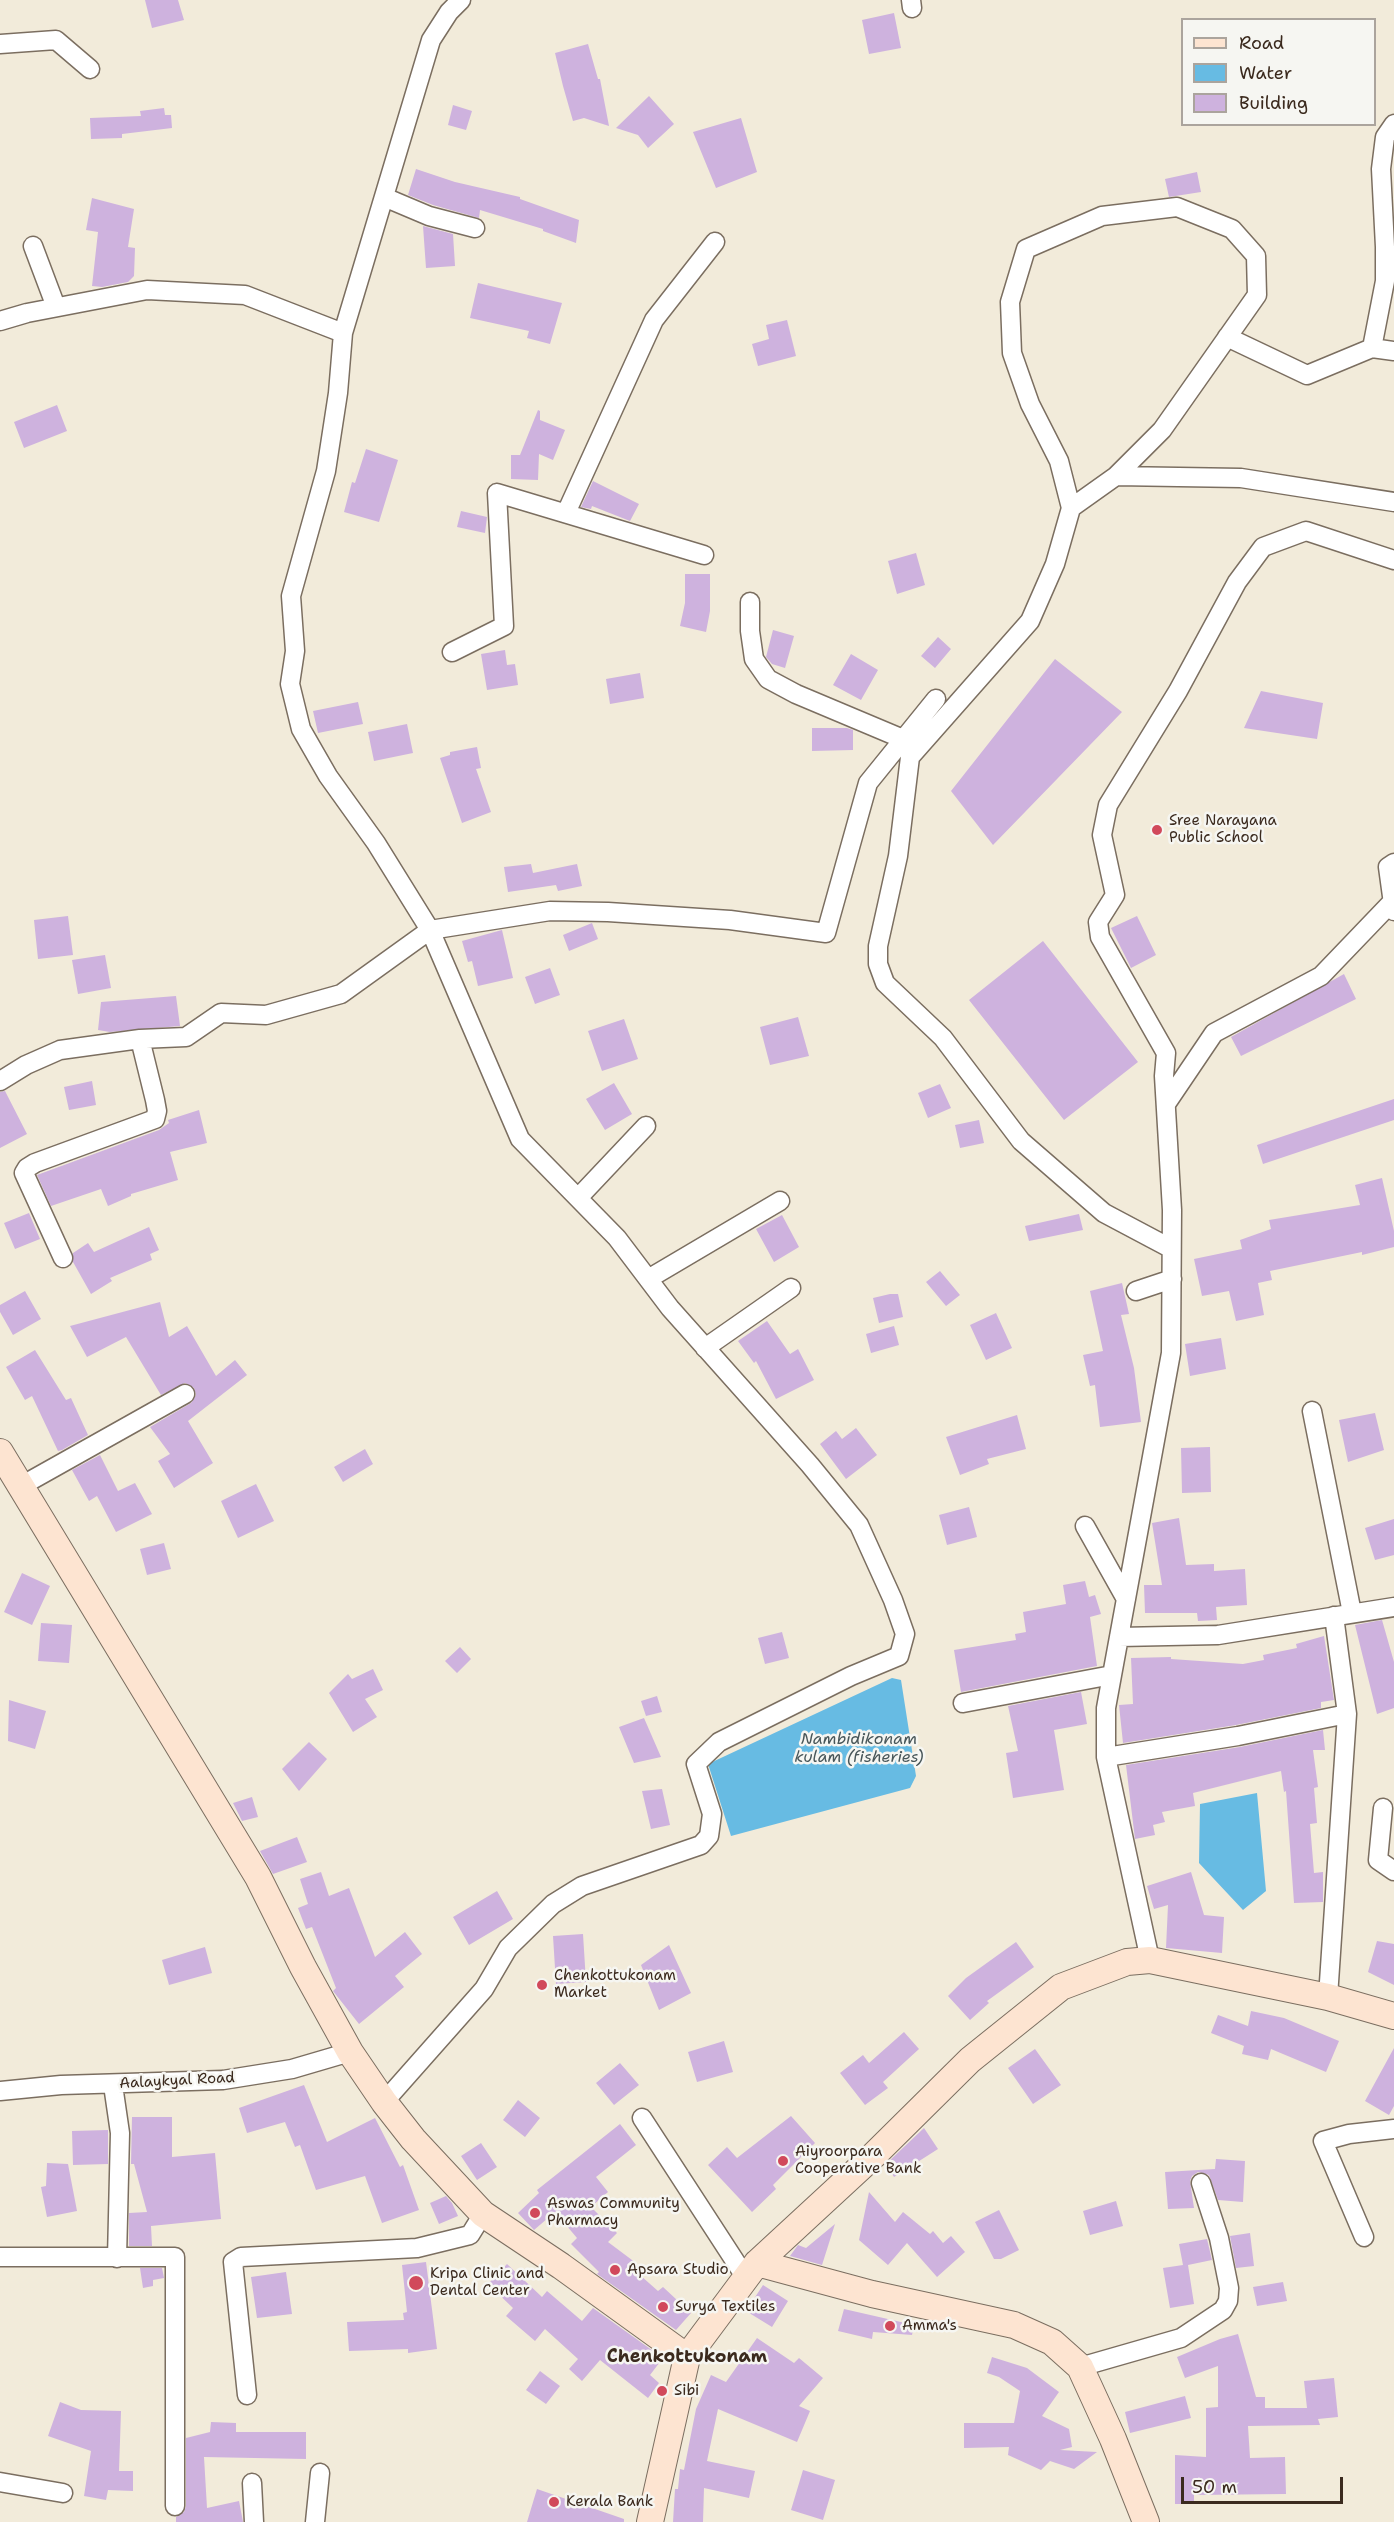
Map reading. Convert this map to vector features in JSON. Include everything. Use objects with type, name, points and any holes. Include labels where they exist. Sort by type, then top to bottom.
[{"type":"main road","points":[[0,1452],[258,1877],[303,1967],[350,2052],[384,2102],[413,2139],[483,2214],[687,2357]]},
{"type":"main road","points":[[650,2522],[687,2357],[752,2271],[970,2060],[1061,1987],[1127,1962],[1150,1959],[1328,1997],[1394,2016]]},
{"type":"main road","points":[[752,2271],[1014,2325],[1052,2342],[1080,2367],[1113,2439],[1146,2522]]},
{"type":"street","points":[[384,2102],[484,1989],[508,1948],[553,1904],[582,1886],[701,1845],[709,1836],[712,1814],[696,1764],[719,1742],[850,1676],[899,1656],[905,1634],[893,1600],[859,1525],[810,1465],[705,1348],[617,1238],[520,1139],[430,930],[376,843],[328,776],[301,729],[290,684],[295,651],[291,596],[326,471],[338,393],[343,333],[431,40],[449,12],[461,0]]},
{"type":"street","points":[[0,44],[56,40],[90,69]]},
{"type":"street","points":[[1372,348],[1384,281],[1385,247],[1381,170],[1385,137],[1394,124]]},
{"type":"street","points":[[384,197],[429,216],[475,228]]},
{"type":"street","points":[[1071,508],[1116,476],[1162,430],[1257,295],[1256,256],[1232,228],[1177,207],[1102,216],[1026,249],[1010,302],[1012,353],[1030,404],[1059,461],[1071,508],[1055,564],[1030,621],[910,757],[898,856],[878,946],[878,964],[885,983],[943,1038],[1021,1141],[1104,1213],[1170,1248]]},
{"type":"street","points":[[566,513],[654,320],[715,242]]},
{"type":"street","points":[[33,246],[56,307]]},
{"type":"street","points":[[0,321],[56,307],[147,290],[245,296],[343,333]]},
{"type":"street","points":[[1227,337],[1307,375],[1372,348],[1394,351]]},
{"type":"street","points":[[1116,476],[1241,478],[1394,502]]},
{"type":"street","points":[[452,652],[504,626],[497,493],[704,555]]},
{"type":"street","points":[[1150,1959],[1106,1757],[1106,1708],[1171,1353],[1172,1210],[1166,1104],[1166,1053],[1100,937],[1098,921],[1115,895],[1102,835],[1108,805],[1178,691],[1237,582],[1263,547],[1306,531],[1394,560]]},
{"type":"street","points":[[750,602],[750,631],[754,659],[768,679],[796,694],[903,739]]},
{"type":"street","points":[[0,1081],[26,1065],[60,1050],[140,1039],[186,1037],[221,1013],[266,1015],[341,994],[430,930],[550,911],[608,912],[730,920],[826,933],[868,783],[936,699]]},
{"type":"street","points":[[1166,1104],[1214,1033],[1321,976],[1393,907],[1388,867],[1394,864]]},
{"type":"street","points":[[63,1258],[24,1173],[35,1163],[155,1119],[157,1111],[155,1100],[140,1039]]},
{"type":"street","points":[[578,1198],[646,1126]]},
{"type":"street","points":[[648,1279],[780,1201]]},
{"type":"street","points":[[1136,1291],[1172,1279]]},
{"type":"street","points":[[705,1348],[791,1287]]},
{"type":"street","points":[[21,1486],[184,1394]]},
{"type":"street","points":[[1312,1411],[1343,1615],[1347,1714],[1328,1997]]},
{"type":"street","points":[[1085,1526],[1126,1599]]},
{"type":"street","points":[[1119,1637],[1218,1635],[1394,1607]]},
{"type":"street","points":[[963,1703],[1112,1675]]},
{"type":"street","points":[[1106,1757],[1238,1736],[1347,1714]]},
{"type":"street","points":[[1383,1808],[1378,1860],[1394,1870]]},
{"type":"street","name":"Aalaykyal Road","points":[[0,2091],[62,2085],[223,2080],[292,2069],[350,2052]]},
{"type":"street","points":[[113,2085],[120,2133],[117,2258]]},
{"type":"street","points":[[642,2118],[752,2271]]},
{"type":"street","points":[[1364,2237],[1323,2141],[1349,2134],[1394,2129]]},
{"type":"street","points":[[1080,2367],[1181,2338],[1223,2310],[1228,2301],[1229,2288],[1219,2238],[1201,2183]]},
{"type":"street","points":[[247,2395],[233,2262],[241,2257],[417,2248],[470,2235],[483,2214]]},
{"type":"street","points":[[0,2257],[175,2257],[175,2506]]},
{"type":"street","points":[[315,2522],[320,2473]]},
{"type":"street","points":[[0,2482],[63,2493]]},
{"type":"street","points":[[252,2483],[254,2522]]},
{"type":"water","name":"Nambidikonam kulam (fisheries)","points":[[892,1678],[901,1680],[916,1776],[910,1788],[731,1836],[708,1764]]},
{"type":"water","points":[[1257,1793],[1266,1891],[1243,1910],[1199,1863],[1200,1804]]},
{"type":"building","points":[[145,0],[178,0],[184,20],[152,28]]},
{"type":"building","points":[[894,13],[901,48],[869,54],[862,20]]},
{"type":"building","points":[[588,44],[598,79],[600,79],[609,126],[584,118],[573,121],[563,86],[555,53]]},
{"type":"building","points":[[649,96],[674,124],[648,148],[638,135],[616,128]]},
{"type":"building","points":[[453,105],[472,111],[466,130],[448,125]]},
{"type":"building","points":[[164,108],[165,115],[171,115],[172,128],[122,134],[122,138],[91,139],[90,118],[141,116],[140,111]]},
{"type":"building","points":[[741,118],[757,172],[716,188],[693,132]]},
{"type":"building","points":[[416,169],[455,182],[520,197],[520,199],[579,220],[576,243],[543,231],[543,229],[480,210],[479,218],[433,205],[408,195]]},
{"type":"building","points":[[1197,172],[1201,192],[1169,197],[1165,179]]},
{"type":"building","points":[[92,198],[134,209],[128,247],[135,248],[134,276],[128,282],[102,287],[92,286],[98,232],[86,230]]},
{"type":"building","points":[[423,226],[453,234],[455,266],[426,268]]},
{"type":"building","points":[[478,283],[562,303],[550,344],[527,338],[529,331],[470,318]]},
{"type":"building","points":[[787,320],[796,356],[758,366],[752,344],[769,339],[766,325]]},
{"type":"building","points":[[57,405],[67,431],[24,448],[14,422]]},
{"type":"building","points":[[538,410],[540,420],[565,430],[553,460],[539,454],[538,480],[511,479],[511,455],[520,455]]},
{"type":"building","points":[[366,449],[398,460],[379,522],[344,512],[352,482],[355,483]]},
{"type":"building","points":[[593,481],[639,504],[630,521],[592,506],[591,509],[581,507]]},
{"type":"building","points":[[461,511],[487,517],[485,533],[457,527]]},
{"type":"building","points":[[916,553],[925,585],[897,594],[888,561]]},
{"type":"building","points":[[685,574],[710,574],[710,611],[706,632],[680,626],[685,603]]},
{"type":"building","points":[[773,630],[794,636],[785,668],[772,664],[766,657]]},
{"type":"building","points":[[938,637],[951,649],[935,668],[921,656]]},
{"type":"building","points":[[505,650],[507,665],[515,664],[518,685],[487,690],[481,654]]},
{"type":"building","points":[[851,654],[878,670],[861,700],[833,685]]},
{"type":"building","points":[[1055,659],[1122,712],[993,845],[951,791]]},
{"type":"building","points":[[640,673],[644,698],[610,704],[606,679]]},
{"type":"building","points":[[1261,691],[1323,703],[1317,739],[1244,728]]},
{"type":"building","points":[[358,702],[363,724],[318,733],[313,711]]},
{"type":"building","points":[[407,724],[413,753],[374,761],[368,732]]},
{"type":"building","points":[[812,728],[853,730],[853,750],[812,751]]},
{"type":"building","points":[[477,747],[481,768],[476,769],[491,812],[462,823],[440,758],[450,755],[450,752]]},
{"type":"building","points":[[531,864],[533,873],[577,864],[582,886],[558,891],[556,885],[508,892],[504,867]]},
{"type":"building","points":[[68,916],[73,955],[38,959],[34,920]]},
{"type":"building","points":[[1137,916],[1156,955],[1131,968],[1111,928]]},
{"type":"building","points":[[592,923],[598,939],[569,951],[563,935]]},
{"type":"building","points":[[502,930],[513,978],[478,986],[472,961],[468,962],[462,941]]},
{"type":"building","points":[[1043,941],[1138,1062],[1064,1120],[969,1000]]},
{"type":"building","points":[[105,955],[111,988],[78,994],[72,960]]},
{"type":"building","points":[[550,968],[560,995],[535,1004],[525,977]]},
{"type":"building","points":[[1344,974],[1356,999],[1241,1056],[1231,1037]]},
{"type":"building","points":[[176,996],[180,1026],[110,1032],[98,1030],[101,1002]]},
{"type":"building","points":[[798,1017],[809,1056],[770,1065],[760,1027]]},
{"type":"building","points":[[624,1019],[638,1059],[602,1071],[588,1031]]},
{"type":"building","points":[[92,1081],[96,1105],[69,1110],[64,1087]]},
{"type":"building","points":[[614,1083],[632,1114],[605,1130],[586,1099]]},
{"type":"building","points":[[940,1084],[951,1108],[928,1118],[918,1093]]},
{"type":"building","points":[[5,1091],[27,1134],[0,1148],[0,1092]]},
{"type":"building","points":[[1394,1099],[1394,1120],[1263,1164],[1257,1145]]},
{"type":"building","points":[[199,1110],[207,1143],[170,1152],[178,1180],[131,1194],[108,1206],[101,1189],[51,1206],[37,1175],[159,1130],[169,1123],[168,1120]]},
{"type":"building","points":[[979,1120],[984,1143],[960,1148],[955,1125]]},
{"type":"building","points":[[1382,1178],[1394,1231],[1394,1247],[1270,1271],[1272,1280],[1258,1283],[1264,1315],[1236,1321],[1229,1291],[1202,1296],[1194,1259],[1242,1249],[1240,1240],[1271,1229],[1269,1220],[1360,1205],[1355,1185]]},
{"type":"building","points":[[29,1213],[40,1239],[15,1249],[4,1223]]},
{"type":"building","points":[[1079,1214],[1083,1230],[1029,1241],[1025,1226]]},
{"type":"building","points":[[782,1215],[799,1247],[774,1262],[756,1229]]},
{"type":"building","points":[[149,1227],[159,1250],[150,1254],[152,1260],[110,1278],[112,1281],[91,1294],[73,1262],[73,1253],[88,1243],[94,1252]]},
{"type":"building","points":[[940,1271],[960,1295],[946,1306],[926,1282]]},
{"type":"building","points":[[1122,1283],[1129,1314],[1121,1315],[1134,1368],[1141,1422],[1100,1427],[1095,1385],[1090,1386],[1083,1355],[1103,1351],[1090,1291]]},
{"type":"building","points":[[25,1291],[41,1319],[13,1335],[0,1312],[0,1305]]},
{"type":"building","points":[[898,1294],[903,1317],[879,1323],[873,1298]]},
{"type":"building","points":[[160,1302],[169,1337],[187,1326],[216,1376],[235,1360],[247,1375],[188,1421],[213,1463],[174,1488],[158,1461],[170,1454],[150,1427],[191,1403],[196,1395],[194,1388],[185,1383],[161,1395],[126,1337],[87,1357],[70,1326]]},
{"type":"building","points":[[996,1313],[1012,1348],[986,1360],[970,1325]]},
{"type":"building","points":[[767,1321],[790,1354],[798,1349],[814,1380],[776,1399],[756,1361],[754,1363],[738,1341]]},
{"type":"building","points":[[894,1326],[899,1345],[871,1353],[866,1334]]},
{"type":"building","points":[[1221,1338],[1226,1369],[1190,1376],[1185,1344]]},
{"type":"building","points":[[35,1350],[66,1400],[71,1398],[88,1435],[58,1451],[32,1396],[25,1400],[6,1367]]},
{"type":"building","points":[[1375,1413],[1384,1450],[1348,1462],[1339,1420]]},
{"type":"building","points":[[1017,1415],[1026,1449],[987,1459],[989,1464],[960,1475],[946,1437]]},
{"type":"building","points":[[856,1428],[877,1455],[846,1479],[820,1444],[836,1431],[842,1439]]},
{"type":"building","points":[[1210,1447],[1211,1492],[1182,1493],[1181,1448]]},
{"type":"building","points":[[365,1449],[373,1464],[343,1482],[334,1467]]},
{"type":"building","points":[[100,1455],[118,1491],[135,1483],[152,1514],[116,1532],[97,1496],[89,1501],[72,1470]]},
{"type":"building","points":[[256,1484],[274,1521],[238,1538],[221,1501]]},
{"type":"building","points":[[969,1507],[977,1537],[947,1545],[939,1515]]},
{"type":"building","points":[[1179,1518],[1186,1565],[1214,1564],[1214,1571],[1245,1569],[1247,1605],[1216,1607],[1217,1620],[1198,1621],[1197,1613],[1145,1613],[1144,1585],[1162,1585],[1152,1523]]},
{"type":"building","points":[[1394,1519],[1394,1555],[1375,1560],[1365,1528]]},
{"type":"building","points":[[164,1543],[171,1569],[147,1575],[140,1549]]},
{"type":"building","points":[[22,1573],[50,1586],[32,1625],[4,1612]]},
{"type":"building","points":[[1085,1581],[1089,1597],[1095,1595],[1101,1614],[1090,1617],[1097,1666],[961,1692],[954,1650],[1016,1640],[1015,1634],[1026,1632],[1023,1612],[1066,1604],[1063,1585]]},
{"type":"building","points":[[1382,1620],[1394,1662],[1394,1708],[1377,1714],[1355,1625]]},
{"type":"building","points":[[41,1623],[72,1625],[69,1663],[38,1661]]},
{"type":"building","points":[[782,1632],[789,1658],[765,1664],[758,1638]]},
{"type":"building","points":[[1324,1636],[1334,1700],[1321,1702],[1321,1708],[1236,1725],[1123,1743],[1119,1705],[1133,1704],[1131,1658],[1171,1657],[1171,1659],[1243,1664],[1264,1660],[1263,1655],[1297,1648],[1296,1644]]},
{"type":"building","points":[[460,1647],[471,1659],[457,1673],[445,1661]]},
{"type":"building","points":[[373,1669],[383,1690],[365,1699],[377,1717],[353,1732],[329,1693],[348,1674],[352,1679]]},
{"type":"building","points":[[1081,1692],[1087,1724],[1054,1730],[1064,1790],[1013,1798],[1006,1753],[1018,1751],[1008,1706]]},
{"type":"building","points":[[657,1696],[662,1712],[646,1716],[641,1701]]},
{"type":"building","points":[[9,1700],[46,1711],[35,1749],[8,1741]]},
{"type":"building","points":[[644,1718],[661,1757],[634,1763],[619,1727]]},
{"type":"building","points":[[1323,1730],[1325,1750],[1313,1750],[1318,1787],[1314,1788],[1317,1823],[1310,1824],[1314,1873],[1323,1872],[1323,1902],[1294,1903],[1286,1791],[1284,1792],[1281,1771],[1193,1793],[1195,1806],[1162,1812],[1165,1822],[1153,1825],[1155,1835],[1135,1839],[1126,1765],[1240,1747]]},
{"type":"building","points":[[309,1742],[327,1759],[299,1791],[282,1769]]},
{"type":"building","points":[[662,1789],[670,1825],[651,1829],[642,1791]]},
{"type":"building","points":[[252,1797],[258,1817],[242,1821],[233,1803]]},
{"type":"building","points":[[297,1837],[307,1862],[273,1874],[260,1851]]},
{"type":"building","points":[[321,1872],[329,1896],[349,1888],[375,1957],[405,1932],[422,1954],[395,1976],[404,1987],[359,2024],[333,1991],[336,1988],[312,1927],[306,1929],[298,1908],[308,1904],[300,1879]]},
{"type":"building","points":[[1191,1872],[1204,1915],[1224,1917],[1222,1953],[1166,1948],[1168,1905],[1154,1909],[1147,1886]]},
{"type":"building","points":[[497,1891],[513,1919],[469,1945],[453,1917]]},
{"type":"building","points":[[583,1934],[586,1982],[556,1984],[553,1936]]},
{"type":"building","points":[[1377,1941],[1394,1944],[1394,1985],[1368,1972]]},
{"type":"building","points":[[1016,1942],[1034,1967],[987,2001],[989,2003],[970,2020],[948,1996],[966,1978]]},
{"type":"building","points":[[669,1945],[691,1993],[659,2010],[641,1965]]},
{"type":"building","points":[[205,1947],[212,1973],[169,1985],[162,1960]]},
{"type":"building","points":[[1251,2011],[1284,2018],[1339,2041],[1326,2072],[1271,2049],[1268,2060],[1242,2054],[1244,2046],[1211,2033],[1218,2015],[1248,2026]]},
{"type":"building","points":[[904,2032],[919,2049],[883,2082],[888,2088],[865,2105],[840,2073],[863,2055],[869,2063]]},
{"type":"building","points":[[724,2041],[733,2072],[697,2082],[688,2052]]},
{"type":"building","points":[[1394,2048],[1394,2106],[1389,2115],[1365,2101]]},
{"type":"building","points":[[1035,2049],[1061,2085],[1033,2104],[1008,2068]]},
{"type":"building","points":[[620,2063],[639,2085],[614,2105],[596,2083]]},
{"type":"building","points":[[304,2085],[327,2142],[375,2118],[400,2167],[403,2165],[419,2210],[382,2223],[365,2176],[316,2190],[300,2145],[295,2147],[285,2122],[247,2133],[239,2108]]},
{"type":"building","points":[[518,2100],[540,2118],[525,2137],[503,2120]]},
{"type":"building","points":[[791,2116],[815,2143],[773,2185],[776,2189],[752,2212],[708,2165],[727,2147],[737,2158]]},
{"type":"building","points":[[132,2117],[172,2117],[172,2157],[215,2153],[221,2219],[151,2226],[152,2246],[129,2246],[129,2213],[147,2212],[134,2164],[131,2164]]},
{"type":"building","points":[[620,2124],[636,2145],[596,2177],[608,2192],[591,2207],[617,2233],[608,2242],[636,2263],[632,2268],[658,2291],[663,2287],[691,2313],[676,2330],[597,2274],[599,2272],[571,2244],[577,2238],[555,2212],[534,2230],[518,2213],[539,2193],[537,2190]]},
{"type":"building","points":[[924,2128],[938,2149],[894,2177],[886,2164]]},
{"type":"building","points":[[108,2130],[108,2164],[73,2165],[72,2131]]},
{"type":"building","points":[[481,2143],[497,2167],[477,2180],[461,2156]]},
{"type":"building","points":[[1216,2159],[1245,2161],[1243,2202],[1218,2200],[1209,2175],[1198,2172],[1192,2176],[1190,2181],[1194,2208],[1168,2209],[1165,2172],[1215,2169]]},
{"type":"building","points":[[47,2163],[68,2164],[77,2211],[47,2217],[41,2187],[46,2186]]},
{"type":"building","points":[[869,2192],[895,2222],[903,2212],[930,2234],[933,2231],[943,2243],[951,2236],[965,2252],[937,2277],[907,2243],[888,2265],[859,2240]]},
{"type":"building","points":[[446,2196],[458,2216],[439,2224],[430,2203]]},
{"type":"building","points":[[1116,2201],[1123,2226],[1090,2235],[1083,2211]]},
{"type":"building","points":[[999,2210],[1019,2250],[1001,2259],[994,2259],[975,2222]]},
{"type":"building","points":[[835,2224],[822,2265],[790,2256],[798,2245],[806,2248]]},
{"type":"building","points":[[1250,2233],[1254,2266],[1236,2268],[1230,2236]]},
{"type":"building","points":[[1207,2239],[1212,2260],[1188,2265],[1194,2304],[1170,2308],[1163,2268],[1183,2265],[1179,2244]]},
{"type":"building","points":[[426,2262],[437,2349],[408,2353],[408,2349],[349,2351],[347,2322],[404,2320],[403,2313],[407,2312],[402,2265]]},
{"type":"building","points":[[507,2264],[542,2297],[547,2291],[582,2321],[593,2308],[663,2358],[650,2375],[659,2383],[648,2398],[600,2360],[582,2381],[569,2369],[578,2359],[545,2329],[535,2341],[506,2316],[513,2308],[488,2284]]},
{"type":"building","points":[[140,2268],[162,2268],[164,2278],[153,2280],[153,2286],[143,2288]]},
{"type":"building","points":[[286,2272],[292,2314],[257,2318],[251,2277]]},
{"type":"building","points":[[1283,2282],[1287,2301],[1257,2306],[1253,2287]]},
{"type":"building","points":[[763,2285],[788,2301],[772,2327],[746,2311]]},
{"type":"building","points":[[844,2309],[914,2325],[912,2335],[873,2332],[872,2339],[838,2331]]},
{"type":"building","points":[[1238,2334],[1256,2397],[1265,2397],[1265,2408],[1307,2408],[1304,2381],[1334,2378],[1338,2417],[1318,2419],[1320,2425],[1248,2426],[1250,2458],[1285,2457],[1286,2494],[1194,2495],[1194,2504],[1175,2504],[1175,2455],[1206,2457],[1206,2408],[1218,2407],[1218,2366],[1185,2378],[1177,2357]]},
{"type":"building","points":[[757,2338],[794,2363],[799,2358],[823,2378],[799,2406],[810,2411],[797,2442],[718,2409],[707,2461],[755,2471],[749,2498],[704,2488],[703,2522],[673,2522],[675,2489],[678,2489],[680,2469],[684,2470],[696,2409],[711,2375],[726,2382]]},
{"type":"building","points":[[992,2357],[1027,2368],[1059,2392],[1042,2416],[1069,2429],[1072,2447],[1060,2450],[1097,2452],[1074,2469],[1050,2461],[1041,2470],[1008,2455],[1009,2447],[964,2448],[964,2423],[1014,2423],[1020,2391],[999,2377],[987,2373]]},
{"type":"building","points":[[540,2371],[560,2386],[546,2404],[526,2390]]},
{"type":"building","points":[[1185,2396],[1191,2418],[1130,2433],[1125,2412]]},
{"type":"building","points":[[60,2402],[81,2410],[121,2411],[119,2471],[133,2471],[133,2491],[108,2490],[106,2500],[84,2496],[91,2451],[48,2436]]},
{"type":"building","points":[[211,2422],[236,2423],[236,2432],[306,2432],[306,2459],[204,2457],[207,2508],[239,2501],[243,2522],[176,2522],[176,2517],[184,2512],[186,2506],[186,2438],[210,2432]]},
{"type":"building","points":[[803,2470],[835,2480],[823,2520],[791,2510]]},
{"type":"building","name":"Kerala Bank","points":[[537,2489],[624,2519],[624,2522],[527,2522]]},
{"type":"place","name":"Sree Narayana Public School","points":[[1157,830]]},
{"type":"place","name":"Chenkottukonam Market","points":[[542,1985]]},
{"type":"place","name":"Aiyroorpara Cooperative Bank","points":[[783,2161]]},
{"type":"place","name":"Aswas Community Pharmacy","points":[[535,2213]]},
{"type":"place","name":"Apsara Studio","points":[[615,2270]]},
{"type":"place","name":"Kripa Clinic and Dental Center","points":[[416,2283]]},
{"type":"place","name":"Surya Textiles","points":[[663,2307]]},
{"type":"place","name":"Amma's","points":[[890,2326]]},
{"type":"place","name":"Sibi","points":[[662,2391]]},
{"type":"place","name":"Kerala Bank","points":[[554,2502]]},
{"type":"district","name":"Chenkottukonam","points":[[687,2357]]}]
